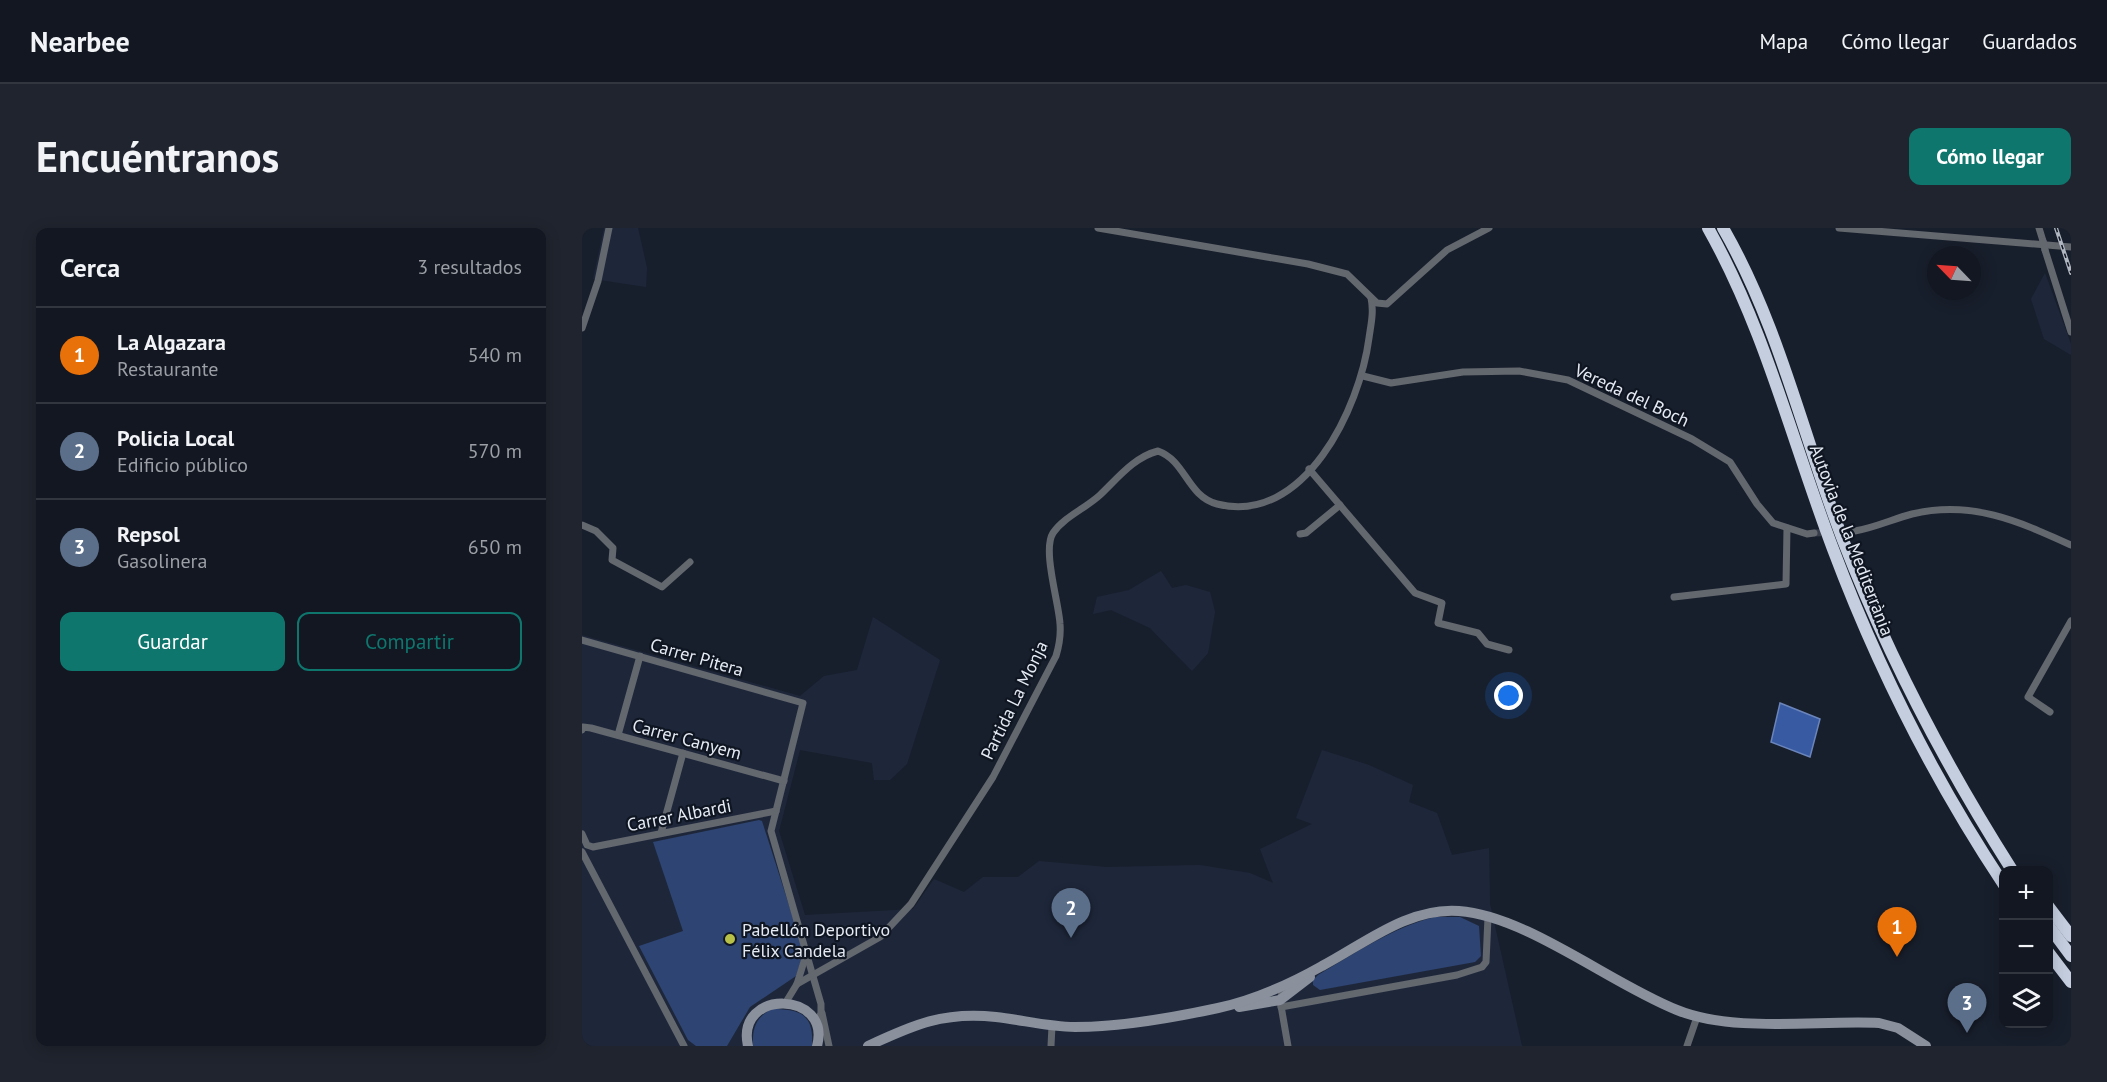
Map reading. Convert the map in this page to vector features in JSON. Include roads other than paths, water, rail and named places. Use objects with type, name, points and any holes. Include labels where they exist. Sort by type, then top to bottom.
[{"type":"highway","name":"Autovia de la Mediterrània","points":[[1708,228],[1756,328],[1821,517],[1866,630],[1926,753],[1965,825],[1999,877]]},
{"type":"highway","name":"Autovia de la Mediterrània","points":[[1723,228],[1769,326],[1843,538],[1885,641],[1926,724],[1983,825],[2009,866]]},
{"type":"highway","points":[[1983,825],[1995,833],[2019,866]]},
{"type":"highway","points":[[2053,911],[2071,936]]},
{"type":"highway","points":[[2053,930],[2071,955]]},
{"type":"highway","points":[[2053,957],[2071,982]]},
{"type":"street","points":[[582,328],[596,290],[609,228]]},
{"type":"street","points":[[1098,228],[1308,264],[1347,274],[1377,303],[1387,304],[1447,250],[1489,228]]},
{"type":"street","points":[[1839,228],[2071,248]]},
{"type":"street","points":[[2039,228],[2071,332]]},
{"type":"street","points":[[1371,297],[1374,311],[1363,376],[1332,444],[1309,469],[1415,593],[1442,603],[1438,623],[1478,633],[1487,644],[1509,650]]},
{"type":"street","name":"Vereda del Boch","points":[[1363,376],[1391,383],[1463,372],[1520,371],[1568,380],[1692,439],[1730,462],[1756,504],[1773,523],[1807,534],[1814,533]]},
{"type":"street","name":"Partida La Monja","points":[[797,984],[880,937],[911,904],[993,777],[1056,656],[1060,642],[1060,625],[1049,548],[1054,531],[1095,500],[1139,459],[1158,451],[1176,462],[1191,485],[1207,500],[1227,505],[1261,504],[1276,499],[1309,469]]},
{"type":"street","points":[[1300,534],[1306,533],[1340,505]]},
{"type":"street","points":[[1855,531],[1913,514],[1951,510],[1984,512],[2007,517],[2071,545]]},
{"type":"street","points":[[582,525],[596,531],[613,548],[612,560],[662,587],[690,562]]},
{"type":"street","points":[[1674,597],[1786,584],[1787,528]]},
{"type":"street","points":[[2050,712],[2028,697],[2071,621]]},
{"type":"street","name":"Carrer Pitera","points":[[582,640],[803,703],[784,781]]},
{"type":"street","points":[[618,735],[640,656]]},
{"type":"street","name":"Carrer Canyem","points":[[582,730],[583,727],[591,728],[784,781]]},
{"type":"street","points":[[661,833],[683,753]]},
{"type":"street","points":[[784,781],[771,831],[807,950],[830,1046]]},
{"type":"street","name":"Carrer Albardi","points":[[582,834],[587,845],[593,847],[776,811]]},
{"type":"street","points":[[582,852],[682,1044]]},
{"type":"street","points":[[868,1046],[908,1026],[962,1016],[994,1017],[1052,1026],[1135,1023],[1220,1007],[1284,986],[1396,924],[1419,915],[1459,911],[1488,917],[1534,936],[1655,1001],[1697,1017],[1734,1022],[1879,1023],[1898,1028],[1926,1046]]},
{"type":"street","points":[[1220,1007],[1289,1004],[1456,975],[1482,967],[1486,962],[1488,917]]},
{"type":"street","points":[[786,1002],[805,966],[807,950]]},
{"type":"street","points":[[1280,1004],[1323,966]]},
{"type":"street","points":[[1284,986],[1280,1004],[1288,1046]]},
{"type":"street","points":[[737,1046],[751,1022],[762,1009],[786,1002],[804,1010],[816,1025],[820,1044]]},
{"type":"street","points":[[816,1025],[821,1013]]},
{"type":"street","points":[[1687,1046],[1697,1017]]},
{"type":"street","points":[[1052,1026],[1052,1046]]},
{"type":"street","points":[[748,1030],[748,1046]]},
{"type":"tunnel","points":[[1814,533],[1855,531]]},
{"type":"railway","points":[[2056,228],[2071,273]]},
{"type":"place","name":"Policia Local","points":[[1071,938]]},
{"type":"place","name":"Pabellón Deportivo Félix Candela","points":[[730,939]]},
{"type":"place","name":"La Algazara","points":[[1897,957]]},
{"type":"place","name":"Repsol","points":[[1967,1033]]}]
